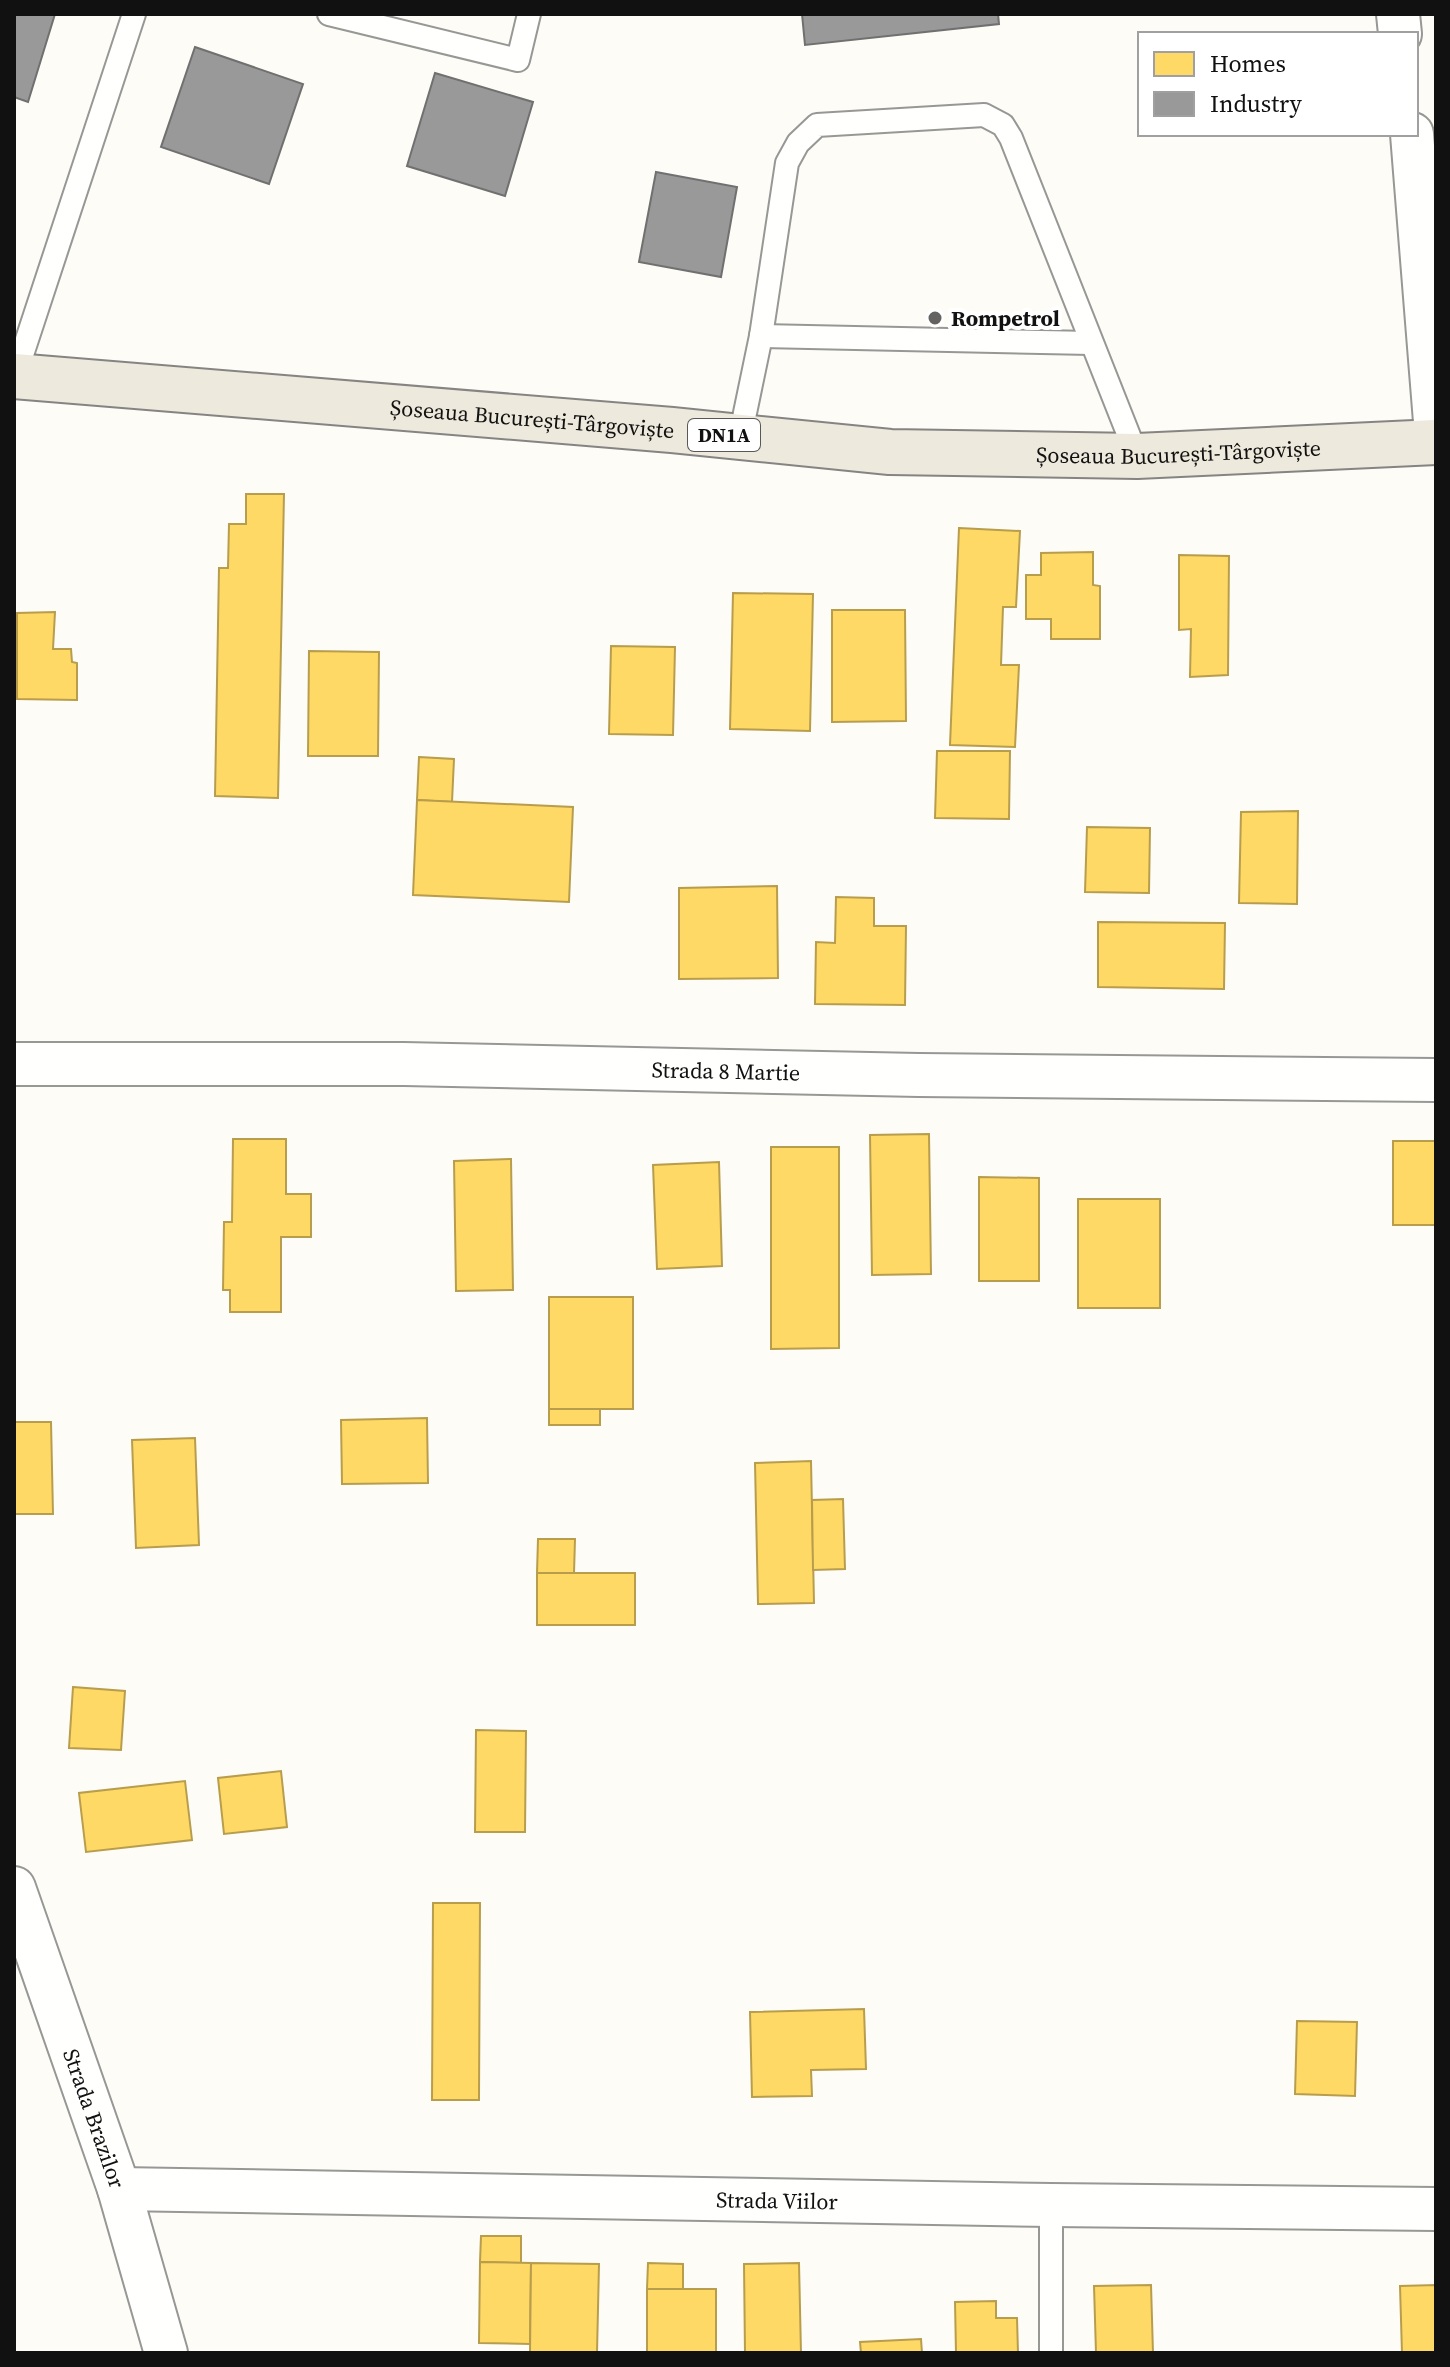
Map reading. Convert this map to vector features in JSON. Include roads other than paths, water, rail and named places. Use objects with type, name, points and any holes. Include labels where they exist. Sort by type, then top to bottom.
[{"type":"main road","name":"Șoseaua București-Târgoviște","points":[[15,376],[890,452],[1137,456],[1436,442]]},
{"type":"street","points":[[1412,136],[1436,434]]},
{"type":"street","name":"Strada 8 Martie","points":[[14,1064],[404,1064],[904,1075],[1436,1080]]},
{"type":"street","name":"Strada Brazilor","points":[[14,1888],[119,2189],[166,2353]]},
{"type":"street","name":"Strada Viilor","points":[[119,2189],[1436,2209]]},
{"type":"lane","points":[[15,376],[134,14]]},
{"type":"lane","points":[[329,14],[518,60],[529,14]]},
{"type":"lane","points":[[740,437],[761,336],[787,163],[798,143],[817,125],[984,115],[1003,125],[1011,138],[1137,456]]},
{"type":"lane","points":[[761,336],[1091,343]]},
{"type":"lane","points":[[1051,2205],[1051,2353]]},
{"type":"place","name":"Rompetrol","points":[[935,318]]}]
